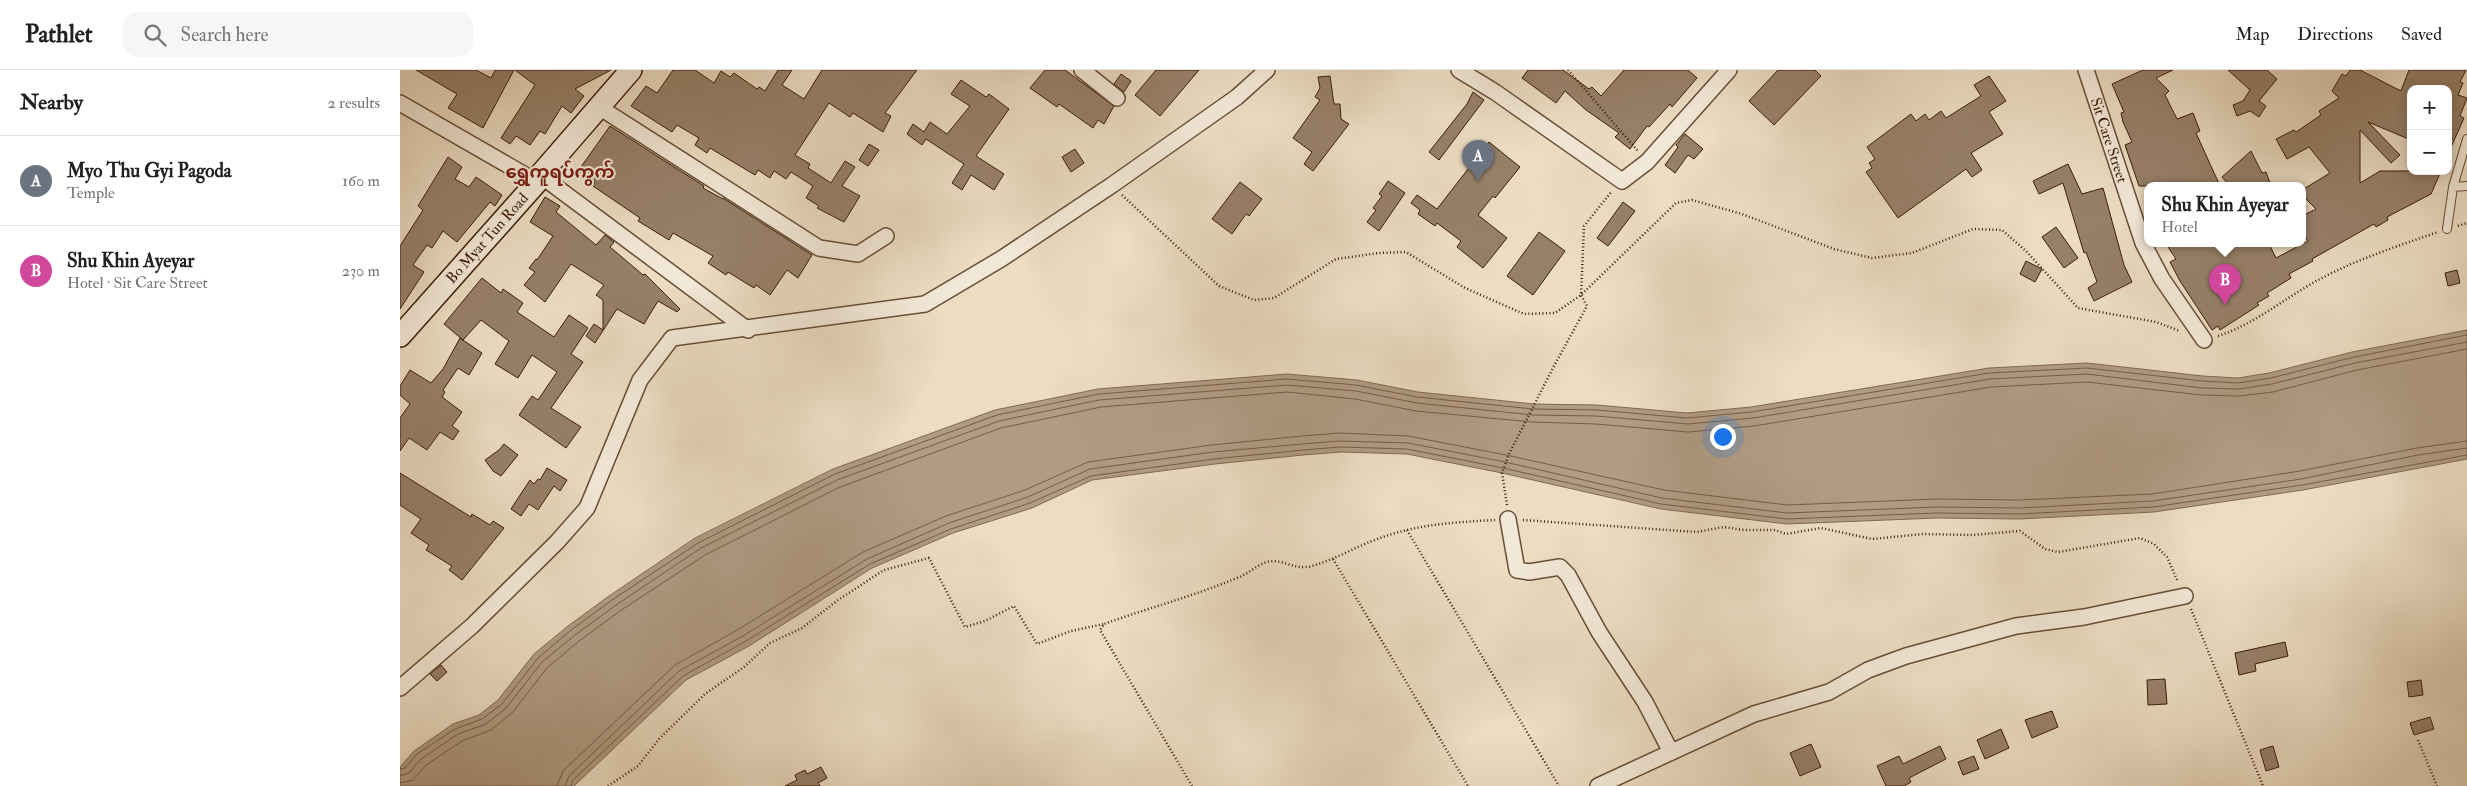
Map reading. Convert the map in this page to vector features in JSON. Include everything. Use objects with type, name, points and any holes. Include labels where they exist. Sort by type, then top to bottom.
[{"type":"main road","name":"Bo Myat Tun Road","points":[[400,336],[631,70]]},
{"type":"street","points":[[1082,70],[1118,98]]},
{"type":"street","points":[[400,688],[472,626],[557,542],[587,508],[640,380],[672,338],[748,330],[925,304],[1001,259],[1112,185],[1237,98],[1267,70]]},
{"type":"street","points":[[1459,70],[1495,92],[1622,181],[1647,162],[1729,70]]},
{"type":"street","name":"Sit Care Street","points":[[2086,70],[2144,245]]},
{"type":"street","points":[[400,103],[538,178],[748,330]]},
{"type":"street","points":[[599,107],[819,248],[858,254],[886,236]]},
{"type":"street","name":"Sit Care Street","points":[[2145,247],[2162,279],[2204,340]]},
{"type":"street","points":[[1508,519],[1517,570],[1529,572],[1560,567],[1568,575],[1599,632],[1645,702],[1671,752]]},
{"type":"street","points":[[1598,786],[1754,714],[1829,692],[1868,670],[1906,656],[2016,626],[2084,617],[2185,596]]},
{"type":"lane","points":[[2447,229],[2453,187],[2467,139]]},
{"type":"lane","points":[[2453,187],[2467,186]]},
{"type":"path","points":[[1568,70],[1647,162]]},
{"type":"path","points":[[1508,519],[1502,473],[1518,434],[1588,306],[1582,295],[1584,226],[1599,205],[1622,181]]},
{"type":"path","points":[[1112,185],[1169,242],[1219,286],[1254,300],[1274,298],[1336,260],[1380,253],[1406,252],[1465,288],[1524,314],[1555,313],[1582,295],[1676,203],[1692,200],[1742,214],[1834,249],[1872,258],[1912,253],[1973,229],[2002,230],[2026,251],[2078,308],[2156,322],[2204,340],[2246,326],[2312,283],[2371,255],[2467,223]]},
{"type":"path","points":[[608,786],[638,766],[659,739],[705,694],[744,667],[770,643],[802,628],[884,570],[906,562],[929,558],[965,627],[985,621],[1014,606],[1037,644],[1071,631],[1104,624],[1239,578],[1264,562],[1276,560],[1296,567],[1306,568],[1333,559],[1385,536],[1407,530],[1442,523],[1508,519],[1697,532],[1724,526],[1744,530],[1775,530],[1786,534],[1821,528],[1872,538],[1924,534],[1972,535],[2020,531],[2045,548],[2058,552],[2140,538],[2154,544],[2167,556],[2201,629],[2264,786]]},
{"type":"path","points":[[1407,530],[1559,786]]},
{"type":"path","points":[[1333,559],[1468,786]]},
{"type":"path","points":[[1104,624],[1100,630],[1192,786]]},
{"type":"path","points":[[2418,740],[2437,786]]},
{"type":"water","points":[[2467,330],[2467,459],[2303,490],[2154,512],[2020,519],[1937,518],[1787,524],[1661,509],[1502,473],[1407,454],[1341,452],[1215,464],[1092,480],[1032,508],[953,533],[872,568],[749,646],[686,680],[574,786],[400,786],[400,767],[414,751],[453,724],[479,715],[498,700],[534,654],[568,626],[695,538],[833,469],[995,410],[1098,389],[1287,374],[1357,380],[1418,392],[1534,404],[1597,405],[1687,413],[1751,407],[1989,368],[2087,363],[2238,378],[2269,373],[2352,352]]},
{"type":"building","points":[[416,70],[476,70],[491,78],[495,70],[514,70],[483,128],[448,108],[457,94]]},
{"type":"building","points":[[515,70],[611,70],[575,89],[584,96],[571,113],[562,106],[545,134],[540,131],[530,145],[516,136],[510,144],[501,138],[535,85]]},
{"type":"building","points":[[673,70],[695,70],[714,83],[721,71],[730,77],[734,73],[757,89],[759,87],[765,91],[778,70],[792,70],[782,85],[804,99],[822,70],[917,70],[885,113],[891,116],[883,132],[853,113],[850,117],[829,103],[795,155],[810,164],[808,168],[831,183],[845,161],[855,167],[842,186],[860,196],[844,222],[817,208],[819,206],[806,198],[813,186],[791,172],[786,179],[774,171],[770,178],[758,170],[755,175],[710,148],[707,153],[695,145],[699,138],[677,125],[672,132],[631,106],[646,86],[657,93]]},
{"type":"building","points":[[1045,70],[1065,70],[1114,106],[1104,124],[1098,120],[1093,128],[1059,104],[1057,107],[1030,88]]},
{"type":"building","points":[[1156,70],[1199,70],[1160,116],[1135,95]]},
{"type":"building","points":[[1528,70],[1563,70],[1589,89],[1592,87],[1601,96],[1624,70],[1688,70],[1697,78],[1672,107],[1670,104],[1649,127],[1647,126],[1630,149],[1615,137],[1619,133],[1586,110],[1565,91],[1556,103],[1522,78]]},
{"type":"building","points":[[1778,70],[1815,70],[1821,76],[1774,125],[1749,101]]},
{"type":"building","points":[[2143,70],[2173,70],[2156,78],[2169,91],[2165,95],[2177,119],[2193,113],[2200,131],[2196,133],[2218,182],[2144,182],[2144,186],[2139,186],[2125,145],[2132,142],[2123,122],[2121,113],[2124,112],[2112,84]]},
{"type":"building","points":[[2228,70],[2267,70],[2277,79],[2259,101],[2266,106],[2259,117],[2250,111],[2237,116],[2233,105],[2243,101],[2250,90]]},
{"type":"building","points":[[2350,70],[2360,70],[2401,91],[2409,70],[2466,70],[2460,82],[2463,83],[2458,95],[2467,98],[2460,116],[2464,118],[2452,145],[2452,85],[2407,85],[2407,138],[2368,122],[2400,155],[2391,163],[2360,130],[2360,183],[2380,171],[2407,171],[2407,175],[2439,175],[2431,194],[2387,217],[2388,220],[2376,227],[2374,224],[2312,259],[2313,261],[2289,274],[2291,278],[2267,293],[2269,296],[2257,303],[2259,305],[2220,330],[2218,326],[2212,330],[2180,281],[2170,262],[2176,259],[2168,247],[2270,247],[2276,258],[2297,247],[2306,247],[2306,242],[2308,241],[2306,238],[2306,214],[2316,209],[2306,199],[2306,188],[2330,173],[2309,147],[2287,159],[2276,139],[2294,130],[2296,132],[2321,115],[2319,111],[2339,98],[2332,91],[2342,74],[2346,76]]},
{"type":"building","points":[[1121,74],[1131,81],[1124,92],[1114,84]]},
{"type":"building","points":[[1330,76],[1334,104],[1340,104],[1341,119],[1349,124],[1313,171],[1304,164],[1312,152],[1293,138],[1320,100],[1315,97],[1320,88],[1318,77]]},
{"type":"building","points":[[1989,76],[2006,101],[1989,112],[2003,134],[1971,153],[1982,170],[1972,177],[1966,169],[1898,218],[1866,172],[1872,168],[1869,163],[1875,159],[1867,147],[1911,114],[1916,121],[1925,114],[1929,120],[1941,111],[1946,118],[1981,96],[1974,85]]},
{"type":"building","points":[[961,80],[986,97],[989,94],[1009,109],[976,156],[1004,174],[994,190],[971,175],[962,190],[952,183],[964,164],[926,139],[922,145],[907,134],[913,124],[924,132],[930,122],[947,134],[970,106],[951,94]]},
{"type":"building","points":[[1473,92],[1484,100],[1439,160],[1429,152],[1467,104]]},
{"type":"building","points":[[610,126],[704,186],[703,188],[723,198],[812,255],[798,278],[787,270],[770,295],[756,285],[754,288],[728,272],[726,275],[708,263],[713,256],[673,233],[669,240],[638,221],[640,218],[593,186],[595,182],[578,171]]},
{"type":"building","points":[[1685,134],[1703,149],[1694,159],[1688,155],[1675,173],[1665,165],[1678,147],[1676,145]]},
{"type":"building","points":[[1489,142],[1520,167],[1495,198],[1493,196],[1478,215],[1507,238],[1483,268],[1457,247],[1461,241],[1437,223],[1435,226],[1418,214],[1420,210],[1411,203],[1417,195],[1437,209]]},
{"type":"building","points":[[869,144],[879,150],[868,166],[859,160]]},
{"type":"building","points":[[1075,149],[1084,163],[1071,172],[1062,157]]},
{"type":"building","points":[[2251,151],[2262,173],[2266,172],[2270,182],[2226,182],[2222,177]]},
{"type":"building","points":[[448,157],[462,167],[455,179],[469,187],[476,177],[502,195],[495,206],[490,202],[457,242],[443,231],[432,248],[427,245],[413,265],[424,272],[400,309],[400,246],[423,210],[418,206]]},
{"type":"building","points":[[2068,164],[2082,194],[2103,188],[2124,265],[2132,282],[2094,301],[2088,288],[2097,282],[2086,252],[2084,253],[2063,183],[2039,194],[2033,181]]},
{"type":"building","points":[[1388,181],[1405,193],[1379,231],[1367,222],[1376,210],[1373,208],[1382,196],[1379,194]]},
{"type":"building","points":[[1240,182],[1262,199],[1249,216],[1246,214],[1232,234],[1212,219]]},
{"type":"building","points":[[545,197],[560,206],[556,212],[596,245],[605,235],[614,242],[610,247],[643,275],[645,274],[680,309],[677,312],[658,301],[644,324],[617,309],[595,343],[586,336],[594,324],[603,330],[603,300],[596,295],[604,285],[571,264],[545,302],[524,285],[535,272],[529,268],[537,260],[553,236],[530,222]]},
{"type":"building","points":[[1623,202],[1635,211],[1608,246],[1597,238]]},
{"type":"building","points":[[2056,227],[2078,258],[2064,268],[2042,237]]},
{"type":"building","points":[[1539,232],[1565,251],[1533,295],[1507,276]]},
{"type":"building","points":[[2026,261],[2042,269],[2035,282],[2020,274]]},
{"type":"building","points":[[2457,270],[2460,283],[2448,286],[2445,273]]},
{"type":"building","points":[[482,278],[501,293],[503,289],[523,303],[517,312],[554,337],[569,315],[588,328],[571,354],[583,362],[551,408],[581,427],[566,448],[519,415],[532,396],[538,400],[557,372],[532,355],[518,378],[495,364],[509,341],[481,320],[463,340],[444,324]]},
{"type":"building","points":[[460,338],[482,353],[469,375],[458,368],[443,390],[445,392],[442,397],[462,412],[452,426],[459,431],[453,440],[440,432],[427,450],[409,438],[400,451],[400,418],[410,404],[400,395],[400,386],[410,370],[431,383],[443,369]]},
{"type":"building","points":[[504,444],[518,455],[501,476],[493,471],[485,460]]},
{"type":"building","points":[[547,468],[567,480],[560,491],[554,486],[538,510],[529,504],[521,516],[511,509],[530,480],[534,484],[538,479],[540,480]]},
{"type":"building","points":[[400,473],[471,517],[472,514],[490,525],[493,521],[504,528],[462,580],[449,570],[452,566],[426,550],[429,545],[411,533],[421,519],[400,505]]},
{"type":"building","points":[[2285,642],[2288,656],[2255,664],[2256,671],[2239,675],[2235,653]]},
{"type":"building","points":[[441,665],[447,672],[437,681],[430,674]]},
{"type":"building","points":[[2165,679],[2167,704],[2148,705],[2147,680]]},
{"type":"building","points":[[2421,680],[2423,695],[2409,697],[2407,682]]},
{"type":"building","points":[[2052,711],[2058,727],[2032,738],[2025,720]]},
{"type":"building","points":[[2430,717],[2434,729],[2414,735],[2410,723]]},
{"type":"building","points":[[2001,729],[2009,748],[1985,759],[1977,740]]},
{"type":"building","points":[[1811,744],[1821,767],[1800,776],[1790,753]]},
{"type":"building","points":[[1940,746],[1946,759],[1909,778],[1911,782],[1904,786],[1886,786],[1877,766],[1899,756],[1903,764]]},
{"type":"building","points":[[2273,746],[2279,767],[2266,771],[2260,750]]},
{"type":"building","points":[[1974,756],[1979,769],[1963,775],[1958,762]]},
{"type":"building","points":[[821,767],[827,778],[818,783],[820,786],[785,786],[797,780],[795,775],[805,770],[807,774]]},
{"type":"place","name":"Myo Thu Gyi Pagoda","points":[[1478,181]]},
{"type":"place","name":"Shu Khin Ayeyar","points":[[2225,305]]},
{"type":"district","name":"ရွှေကူရပ်ကွက်","points":[[560,172]]}]
